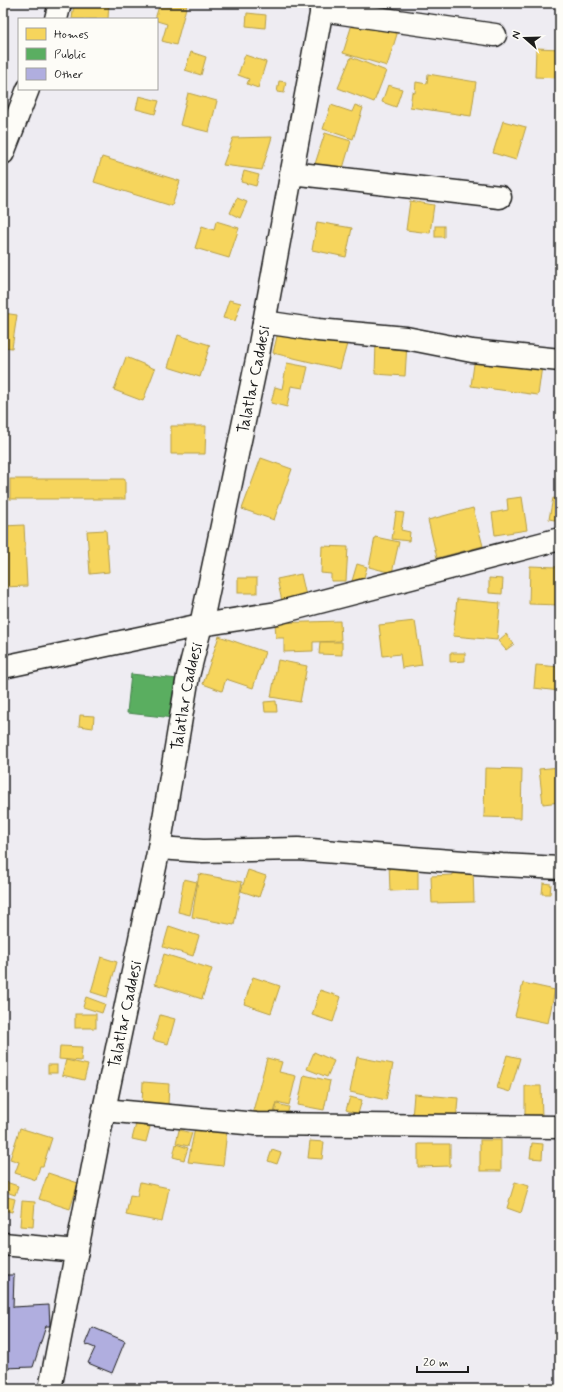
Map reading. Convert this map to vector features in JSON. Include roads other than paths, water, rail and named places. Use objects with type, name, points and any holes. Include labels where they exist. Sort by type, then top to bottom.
[{"type":"street","points":[[56,18],[60,3]]},
{"type":"street","points":[[322,6],[495,35]]},
{"type":"street","name":"Talatlar Caddesi","points":[[50,1389],[104,1110],[159,848],[188,676],[201,625],[264,322],[322,6]]},
{"type":"street","points":[[3,153],[28,90]]},
{"type":"street","points":[[291,173],[500,197]]},
{"type":"street","points":[[264,322],[318,330],[406,338],[472,351],[560,360]]},
{"type":"street","points":[[3,667],[201,625],[277,613],[560,539]]},
{"type":"street","points":[[159,848],[203,851],[298,849],[502,865],[560,868]]},
{"type":"street","points":[[104,1110],[256,1124],[560,1127]]},
{"type":"street","points":[[3,1244],[77,1251]]}]
